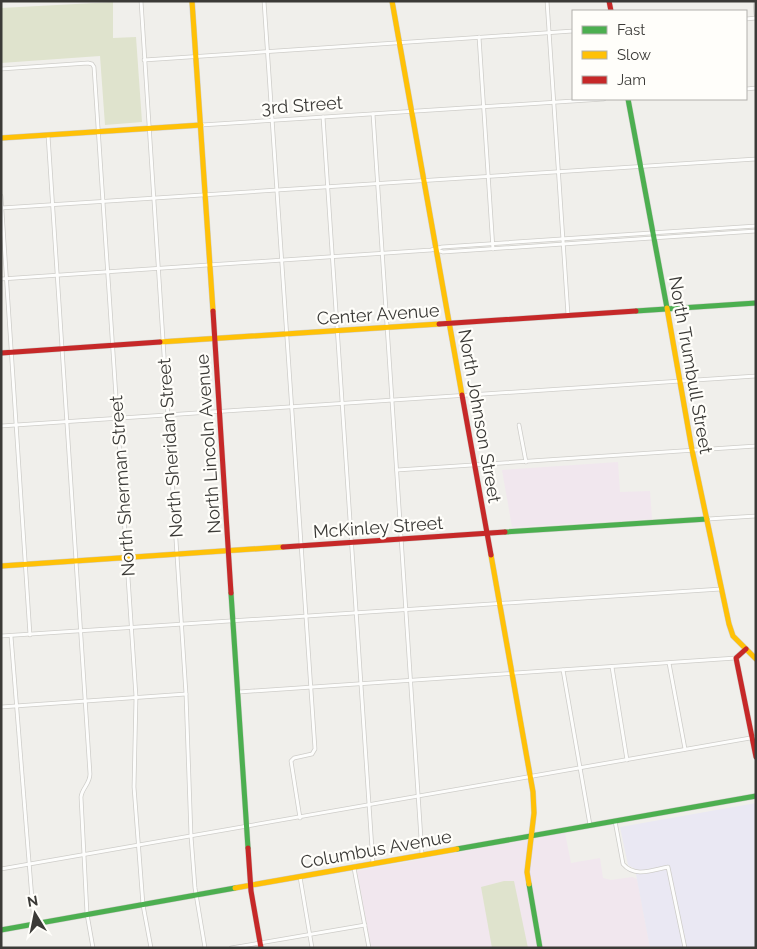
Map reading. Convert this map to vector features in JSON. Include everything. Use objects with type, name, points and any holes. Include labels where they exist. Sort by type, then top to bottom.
[{"type":"main road","name":"North Lincoln Avenue","points":[[192,1],[251,886],[261,945]]},
{"type":"main road","name":"North Johnson Street","points":[[392,1],[476,465],[534,801],[527,872],[540,948]]},
{"type":"main road","name":"North Trumbull Street","points":[[628,100],[692,450],[721,589],[729,624],[734,636],[746,649]]},
{"type":"main road","name":"3rd Street","points":[[1,138],[201,126]]},
{"type":"main road","name":"Center Avenue","points":[[1,353],[756,303]]},
{"type":"main road","name":"McKinley Street","points":[[1,566],[707,519]]},
{"type":"main road","points":[[756,659],[746,649],[736,658],[754,737],[756,757]]},
{"type":"main road","name":"Columbus Avenue","points":[[1,930],[756,796]]},
{"type":"street","name":"North Sheridan Street","points":[[140,1],[182,624],[196,896],[206,948]]},
{"type":"street","points":[[264,1],[315,749],[312,754],[294,758],[291,761],[300,818]]},
{"type":"street","points":[[547,1],[568,315]]},
{"type":"street","points":[[755,1],[756,17]]},
{"type":"street","points":[[144,60],[572,31]]},
{"type":"street","points":[[479,37],[493,249]]},
{"type":"street","name":"North Sherman Street","points":[[1,69],[88,63],[94,67],[136,697],[134,788],[143,905],[151,948]]},
{"type":"street","name":"3rd Street","points":[[201,126],[587,100]]},
{"type":"street","points":[[373,114],[422,854]]},
{"type":"street","points":[[323,117],[373,864]]},
{"type":"street","points":[[48,135],[90,779],[89,784],[82,790],[81,798],[87,914],[93,948]]},
{"type":"street","points":[[2,208],[756,159]]},
{"type":"street","points":[[1,196],[30,634]]},
{"type":"street","points":[[1,279],[436,250],[443,252],[493,249],[756,226]]},
{"type":"street","points":[[742,227],[742,232]]},
{"type":"street","points":[[436,250],[442,247],[563,239],[756,231]]},
{"type":"street","points":[[1,426],[756,376]]},
{"type":"street","points":[[519,425],[526,462]]},
{"type":"street","points":[[397,470],[756,446]]},
{"type":"street","name":"McKinley Street","points":[[707,519],[756,516]]},
{"type":"street","points":[[1,636],[721,589]]},
{"type":"street","points":[[11,636],[34,924]]},
{"type":"street","points":[[239,692],[736,658]]},
{"type":"street","points":[[669,663],[685,749]]},
{"type":"street","points":[[612,667],[627,760]]},
{"type":"street","points":[[562,670],[590,825]]},
{"type":"street","points":[[1,707],[186,694]]},
{"type":"street","points":[[1,869],[84,856],[754,737]]},
{"type":"street","points":[[615,821],[622,864],[627,869],[639,873],[668,867],[684,948]]},
{"type":"street","points":[[354,867],[369,948]]},
{"type":"street","points":[[300,877],[312,948]]},
{"type":"street","points":[[231,948],[261,945],[310,934],[365,925]]},
{"type":"shaded area","points":[[618,462],[620,492],[650,491],[652,519],[512,527],[502,470]]},
{"type":"shaded area","points":[[756,803],[756,948],[650,948],[635,869],[628,865],[620,827]]},
{"type":"shaded area","points":[[565,833],[571,863],[600,858],[603,878],[611,880],[632,877],[637,879],[650,948],[371,948],[357,871]]},
{"type":"green space","points":[[113,2],[113,38],[136,37],[142,122],[105,125],[100,56],[1,63],[1,8]]},
{"type":"green space","points":[[504,881],[514,881],[528,948],[492,948],[481,887]]},
{"type":"traffic: fast","points":[[628,100],[667,308]]},
{"type":"traffic: fast","points":[[636,311],[756,303]]},
{"type":"traffic: fast","points":[[505,532],[707,519]]},
{"type":"traffic: fast","points":[[231,593],[248,848]]},
{"type":"traffic: fast","points":[[457,849],[756,796]]},
{"type":"traffic: fast","points":[[529,884],[540,948]]},
{"type":"traffic: fast","points":[[1,930],[235,888]]},
{"type":"traffic: slow","points":[[192,1],[213,311]]},
{"type":"traffic: slow","points":[[392,1],[462,395]]},
{"type":"traffic: slow","points":[[1,138],[201,125]]},
{"type":"traffic: slow","points":[[667,308],[692,450],[729,624],[733,636],[756,659]]},
{"type":"traffic: slow","points":[[160,342],[439,324]]},
{"type":"traffic: slow","points":[[1,566],[283,547]]},
{"type":"traffic: slow","points":[[491,555],[533,792],[534,813],[527,872],[529,884]]},
{"type":"traffic: slow","points":[[235,888],[457,849]]},
{"type":"traffic: jam","points":[[609,1],[611,10]]},
{"type":"traffic: jam","points":[[213,311],[231,593]]},
{"type":"traffic: jam","points":[[439,324],[636,311]]},
{"type":"traffic: jam","points":[[1,353],[160,342]]},
{"type":"traffic: jam","points":[[462,395],[491,555]]},
{"type":"traffic: jam","points":[[283,547],[505,532]]},
{"type":"traffic: jam","points":[[746,649],[736,658],[756,757]]},
{"type":"traffic: jam","points":[[248,848],[251,891],[261,948]]}]
